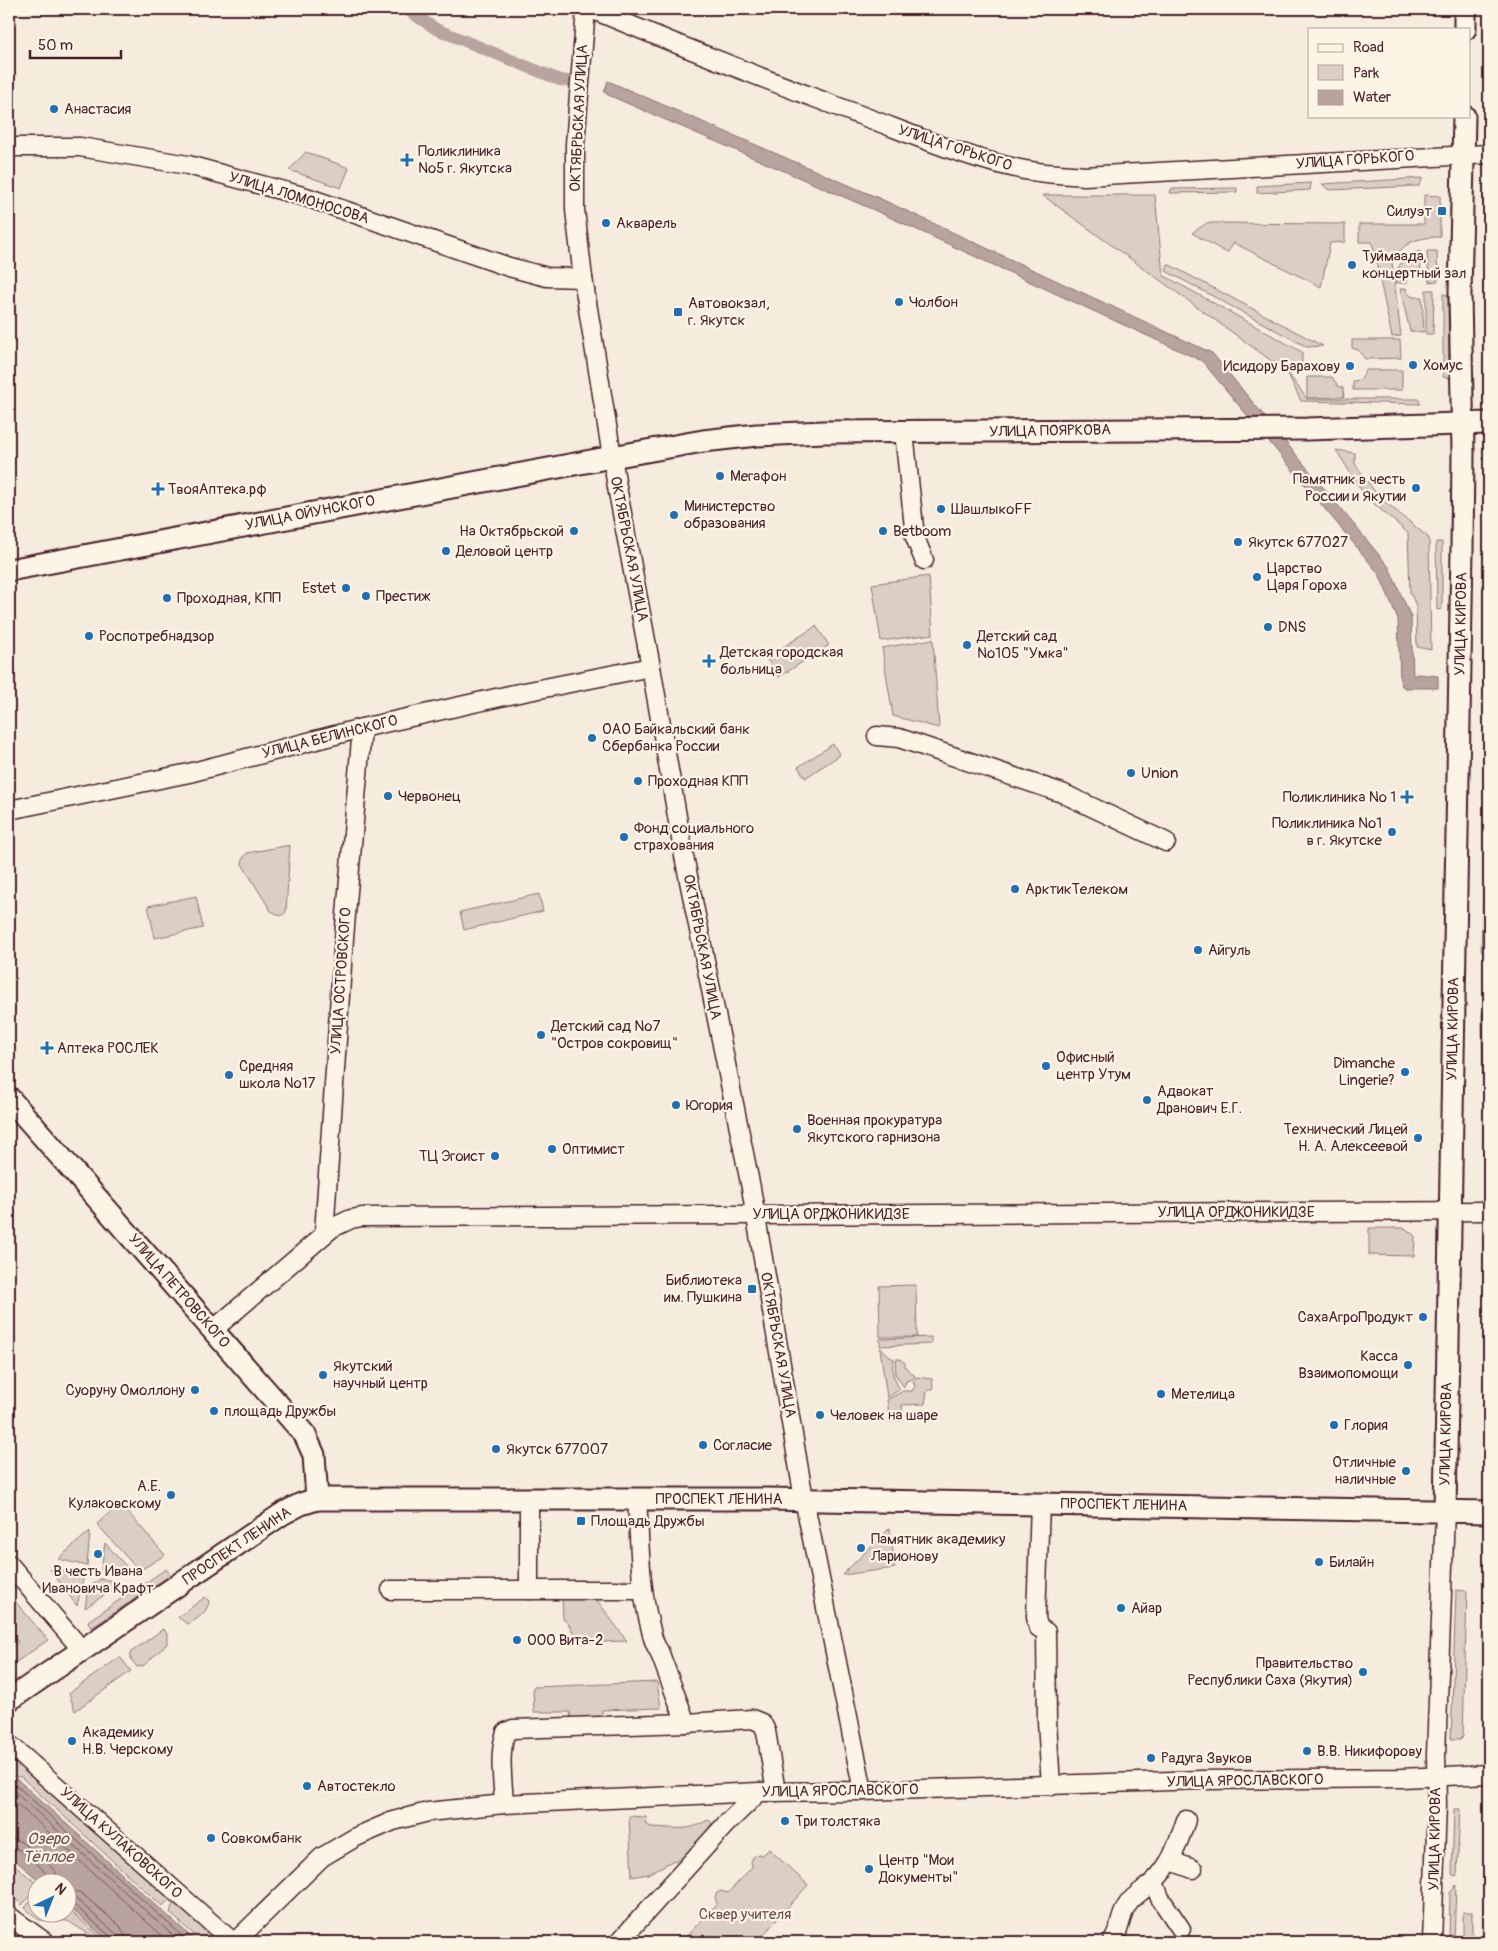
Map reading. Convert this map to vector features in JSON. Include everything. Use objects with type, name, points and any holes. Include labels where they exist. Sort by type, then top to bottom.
[{"type":"main road","points":[[1465,9],[1465,28]]},
{"type":"main road","name":"УЛИЦА КИРОВА","points":[[1445,1511],[1462,550],[1463,424],[1460,294],[1464,118]]},
{"type":"main road","name":"УЛИЦА ПОЯРКОВА","points":[[612,457],[703,441],[757,434],[1307,428],[1489,423]]},
{"type":"main road","name":"УЛИЦА ОЙУНСКОГО","points":[[9,570],[612,457]]},
{"type":"main road","name":"УЛИЦА ПЕТРОВСКОГО","points":[[9,1098],[305,1435],[314,1455],[317,1499]]},
{"type":"main road","name":"ПРОСПЕКТ ЛЕНИНА","points":[[9,1700],[282,1514],[301,1504],[317,1499],[804,1500],[1489,1512]]},
{"type":"street","name":"ОКТЯБРЬСКАЯ УЛИЦА","points":[[586,9],[575,144],[575,210],[584,278],[612,457],[684,856],[755,1215],[804,1500],[863,1792]]},
{"type":"street","name":"УЛИЦА ГОРЬКОГО","points":[[592,9],[698,53],[859,115],[966,155],[1020,169],[1084,176],[1489,154]]},
{"type":"street","name":"УЛИЦА ЛОМОНОСОВА","points":[[9,147],[80,147],[188,165],[306,197],[509,267],[547,277],[584,278]]},
{"type":"street","points":[[904,432],[915,537],[924,560]]},
{"type":"street","name":"УЛИЦА БЕЛИНСКОГО","points":[[9,810],[189,772],[362,728],[514,694],[651,667]]},
{"type":"street","name":"УЛИЦА ОСТРОВСКОГО","points":[[324,1234],[342,960],[362,728]]},
{"type":"street","points":[[877,736],[899,738],[1062,793],[1166,842]]},
{"type":"street","name":"УЛИЦА ОРДЖОНИКИДЗЕ","points":[[213,1330],[338,1224],[351,1219],[372,1217],[1489,1211]]},
{"type":"street","points":[[637,1499],[643,1590],[655,1646],[659,1651],[686,1723]]},
{"type":"street","points":[[528,1590],[529,1500]]},
{"type":"street","points":[[1040,1504],[1036,1617],[1038,1627],[1046,1632],[1047,1721],[1051,1786]]},
{"type":"street","name":"УЛИЦА КИРОВА","points":[[1432,1942],[1445,1511]]},
{"type":"street","points":[[9,1564],[82,1650]]},
{"type":"street","points":[[391,1590],[643,1590]]},
{"type":"street","points":[[504,1804],[503,1740],[506,1732],[513,1729],[752,1719],[762,1723],[766,1731],[776,1792]]},
{"type":"street","name":"УЛИЦА КУЛАКОВСКОГО","points":[[9,1744],[234,1942]]},
{"type":"street","name":"УЛИЦА ЯРОСЛАВСКОГО","points":[[234,1942],[322,1857],[356,1837],[393,1821],[428,1812],[504,1804],[758,1792],[863,1792],[1202,1780],[1489,1774]]},
{"type":"street","points":[[618,1942],[726,1824],[758,1792]]},
{"type":"street","points":[[1112,1942],[1120,1928],[1121,1917],[1128,1904],[1140,1890],[1154,1882],[1171,1861],[1186,1820]]},
{"type":"street","points":[[1171,1861],[1193,1869]]},
{"type":"street","points":[[1154,1882],[1164,1905],[1181,1929]]},
{"type":"street","points":[[9,1916],[40,1941]]},
{"type":"green space","points":[[306,152],[349,168],[341,188],[289,170]]},
{"type":"green space","points":[[1423,178],[1419,186],[1329,190],[1322,184]]},
{"type":"green space","points":[[1311,183],[1310,190],[1257,193],[1257,186]]},
{"type":"green space","points":[[1237,188],[1237,192],[1170,193],[1171,189]]},
{"type":"green space","points":[[1042,195],[1155,195],[1163,275],[1302,352],[1302,371],[1288,373],[1307,399],[1419,399],[1420,404],[1301,401],[1287,372]]},
{"type":"green space","points":[[1424,195],[1440,196],[1440,237],[1425,238],[1406,245],[1392,262],[1401,336],[1392,337],[1372,242],[1359,242],[1359,224],[1424,224]]},
{"type":"green space","points":[[1207,223],[1345,224],[1345,242],[1330,243],[1321,287],[1234,243],[1227,253],[1192,233]]},
{"type":"green space","points":[[1420,251],[1421,277],[1413,275],[1407,277],[1407,283],[1396,283],[1397,272],[1405,259]]},
{"type":"green space","points":[[1427,251],[1437,251],[1438,281],[1429,282]]},
{"type":"green space","points":[[1168,264],[1323,346],[1307,347],[1166,271]]},
{"type":"green space","points":[[1406,288],[1407,293],[1413,297],[1422,297],[1424,332],[1410,331],[1400,289]]},
{"type":"green space","points":[[1426,290],[1434,290],[1433,334],[1426,334]]},
{"type":"green space","points":[[1443,294],[1448,295],[1449,378],[1443,377]]},
{"type":"green space","points":[[1352,340],[1400,340],[1401,358],[1365,359],[1358,350],[1352,348]]},
{"type":"green space","points":[[1366,370],[1402,370],[1402,390],[1353,390],[1353,381],[1360,380]]},
{"type":"green space","points":[[1307,377],[1332,377],[1338,386],[1343,388],[1344,397],[1307,398]]},
{"type":"green space","points":[[1336,450],[1355,453],[1355,464],[1378,496],[1429,538],[1431,650],[1417,647],[1416,606],[1410,592],[1408,533],[1365,496]]},
{"type":"green space","points":[[1436,542],[1442,542],[1442,609],[1437,610]]},
{"type":"green space","points":[[929,576],[933,634],[881,641],[872,584]]},
{"type":"green space","points":[[816,626],[829,645],[779,677],[766,658]]},
{"type":"green space","points":[[933,639],[939,728],[893,716],[882,648]]},
{"type":"green space","points":[[833,744],[840,755],[805,778],[798,767]]},
{"type":"green space","points":[[290,845],[286,912],[281,916],[271,911],[242,864],[243,858],[247,853]]},
{"type":"green space","points":[[1483,888],[1489,888],[1488,956],[1481,950]]},
{"type":"green space","points":[[539,894],[543,911],[464,930],[460,912]]},
{"type":"green space","points":[[196,896],[203,928],[155,938],[148,906]]},
{"type":"green space","points":[[1482,1013],[1489,1013],[1489,1092],[1483,1092]]},
{"type":"green space","points":[[1369,1228],[1405,1228],[1415,1236],[1414,1256],[1369,1255]]},
{"type":"green space","points":[[916,1285],[917,1337],[880,1337],[879,1286]]},
{"type":"green space","points":[[931,1337],[931,1344],[880,1346],[880,1339]]},
{"type":"green space","points":[[880,1348],[894,1359],[893,1375],[900,1389],[887,1398]]},
{"type":"green space","points":[[896,1359],[900,1359],[905,1363],[905,1367],[915,1376],[911,1380],[906,1381],[904,1387],[895,1374]]},
{"type":"green space","points":[[916,1377],[932,1379],[933,1389],[927,1391],[925,1404],[902,1405],[903,1420],[890,1422],[887,1400],[903,1391],[912,1391],[915,1386],[913,1381]]},
{"type":"green space","points":[[120,1503],[165,1555],[139,1571],[97,1524]]},
{"type":"green space","points":[[890,1528],[895,1568],[842,1575]]},
{"type":"green space","points":[[90,1531],[87,1566],[58,1559]]},
{"type":"green space","points":[[105,1543],[134,1575],[101,1570]]},
{"type":"green space","points":[[50,1569],[84,1575],[77,1606]]},
{"type":"green space","points":[[166,1569],[171,1575],[91,1628],[88,1621]]},
{"type":"green space","points":[[100,1579],[117,1581],[118,1586],[85,1608],[88,1588]]},
{"type":"green space","points":[[1456,1590],[1467,1591],[1463,1736],[1460,1739],[1451,1739]]},
{"type":"green space","points":[[9,1594],[48,1640],[9,1667],[9,1650],[18,1642],[9,1632]]},
{"type":"green space","points":[[594,1596],[627,1641],[579,1643],[568,1623],[563,1619],[562,1597]]},
{"type":"green space","points":[[205,1597],[209,1601],[208,1605],[204,1612],[194,1621],[187,1624],[178,1617]]},
{"type":"green space","points":[[163,1629],[167,1633],[167,1644],[143,1666],[137,1667],[130,1658],[130,1653]]},
{"type":"green space","points":[[120,1657],[131,1671],[75,1711],[69,1693]]},
{"type":"green space","points":[[657,1682],[661,1708],[602,1710],[602,1719],[571,1721],[570,1712],[534,1712],[533,1687]]},
{"type":"green space","points":[[19,1758],[174,1896],[162,1906],[21,1777],[9,1777],[9,1765]]},
{"type":"green space","points":[[1454,1809],[1460,1809],[1457,1876],[1452,1874]]},
{"type":"green space","points":[[629,1816],[646,1817],[647,1825],[651,1827],[693,1827],[709,1820],[712,1823],[688,1858],[672,1861],[648,1874],[632,1877]]},
{"type":"green space","name":"Сквер учителя","points":[[769,1849],[808,1885],[757,1942],[681,1942],[717,1904],[715,1897],[717,1893],[721,1891],[728,1893],[752,1867],[753,1857],[758,1854],[763,1855]]},
{"type":"green space","points":[[9,1860],[28,1876],[28,1898],[22,1905],[9,1893]]},
{"type":"green space","points":[[1456,1885],[1454,1942],[1449,1942],[1450,1893]]},
{"type":"green space","points":[[178,1899],[225,1942],[202,1942],[170,1913],[172,1906]]},
{"type":"green space","points":[[1463,1912],[1472,1912],[1472,1942],[1463,1942]]},
{"type":"green space","points":[[78,1918],[105,1941],[101,1942],[73,1924],[78,1924]]},
{"type":"water","points":[[608,81],[881,199],[1212,353],[1389,567],[1411,617],[1413,676],[1417,674],[1438,676],[1438,688],[1405,688],[1402,686],[1400,680],[1398,619],[1379,574],[1202,361],[874,210],[608,95],[604,92]]},
{"type":"water","name":"Озеро Тёплое","points":[[17,1779],[197,1942],[109,1942],[78,1915],[78,1874],[31,1874],[9,1855],[9,1783]]},
{"type":"waterway","points":[[406,9],[436,29],[560,80],[569,81]]},
{"type":"place","name":"Анастасия","points":[[54,109]]},
{"type":"place","name":"Поликлиника №5 г. Якутска","points":[[407,160]]},
{"type":"place","name":"Силуэт","points":[[1442,211]]},
{"type":"place","name":"Акварель","points":[[606,223]]},
{"type":"place","name":"Туймаада, концертный зал","points":[[1352,265]]},
{"type":"place","name":"Чолбон","points":[[899,302]]},
{"type":"place","name":"Автовокзал, г. Якутск","points":[[678,312]]},
{"type":"place","name":"Хомус","points":[[1413,365]]},
{"type":"place","name":"Исидору Барахову","points":[[1350,366]]},
{"type":"place","name":"Мегафон","points":[[720,476]]},
{"type":"place","name":"Памятник в честь России и Якутии","points":[[1416,488]]},
{"type":"place","name":"ТвояАптека.рф","points":[[158,489]]},
{"type":"place","name":"ШашлыкоFF","points":[[941,509]]},
{"type":"place","name":"Министерство образования","points":[[674,515]]},
{"type":"place","name":"На Октябрьской","points":[[574,531]]},
{"type":"place","name":"Betboom","points":[[883,531]]},
{"type":"place","name":"Якутск 677027","points":[[1238,542]]},
{"type":"place","name":"Деловой центр","points":[[446,551]]},
{"type":"place","name":"Царство Царя Гороха","points":[[1257,577]]},
{"type":"place","name":"Estet","points":[[346,588]]},
{"type":"place","name":"Престиж","points":[[366,596]]},
{"type":"place","name":"Проходная, КПП","points":[[167,598]]},
{"type":"place","name":"DNS","points":[[1268,627]]},
{"type":"place","name":"Роспотребнадзор","points":[[89,636]]},
{"type":"place","name":"Детский сад №105 \"Умка\"","points":[[967,645]]},
{"type":"place","name":"Детская городская больница","points":[[709,661]]},
{"type":"place","name":"ОАО Байкальский банк Сбербанка России","points":[[592,738]]},
{"type":"place","name":"Union","points":[[1131,773]]},
{"type":"place","name":"Проходная КПП","points":[[638,781]]},
{"type":"place","name":"Червонец","points":[[388,796]]},
{"type":"place","name":"Поликлиника № 1","points":[[1407,797]]},
{"type":"place","name":"Поликлиника №1 в г. Якутске","points":[[1392,832]]},
{"type":"place","name":"Фонд социального страхования","points":[[624,837]]},
{"type":"place","name":"АрктикТелеком","points":[[1015,889]]},
{"type":"place","name":"Айгуль","points":[[1198,950]]},
{"type":"place","name":"Детский сад №7 \"Остров сокровищ\"","points":[[541,1035]]},
{"type":"place","name":"Аптека РОСЛЕК","points":[[47,1048]]},
{"type":"place","name":"Офисный центр Утум","points":[[1046,1066]]},
{"type":"place","name":"Dimanche Lingerie?","points":[[1405,1072]]},
{"type":"place","name":"Средняя школа №17","points":[[229,1075]]},
{"type":"place","name":"Адвокат Дранович Е.Г.","points":[[1147,1100]]},
{"type":"place","name":"Югория","points":[[676,1105]]},
{"type":"place","name":"Военная прокуратура Якутского гарнизона","points":[[797,1129]]},
{"type":"place","name":"Технический Лицей Н. А. Алексеевой","points":[[1418,1138]]},
{"type":"place","name":"Оптимист","points":[[552,1149]]},
{"type":"place","name":"ТЦ Эгоист","points":[[495,1156]]},
{"type":"place","name":"Библиотека им. Пушкина","points":[[752,1289]]},
{"type":"place","name":"СахаАгроПродукт","points":[[1423,1317]]},
{"type":"place","name":"Касса Взаимопомощи","points":[[1408,1365]]},
{"type":"place","name":"Якутский научный центр","points":[[323,1375]]},
{"type":"place","name":"Суоруну Омоллону","points":[[195,1390]]},
{"type":"place","name":"Метелица","points":[[1161,1394]]},
{"type":"place","name":"площадь Дружбы","points":[[214,1411]]},
{"type":"place","name":"Человек на шаре","points":[[820,1415]]},
{"type":"place","name":"Глория","points":[[1334,1425]]},
{"type":"place","name":"Согласие","points":[[703,1445]]},
{"type":"place","name":"Якутск 677007","points":[[496,1449]]},
{"type":"place","name":"Отличные наличные","points":[[1406,1471]]},
{"type":"place","name":"А.Е. Кулаковскому","points":[[171,1495]]},
{"type":"place","name":"Площадь Дружбы","points":[[581,1521]]},
{"type":"place","name":"Памятник академику Ларионову","points":[[861,1548]]},
{"type":"place","name":"В честь Ивана Ивановича Крафт","points":[[98,1554]]},
{"type":"place","name":"Билайн","points":[[1319,1562]]},
{"type":"place","name":"Айар","points":[[1121,1608]]},
{"type":"place","name":"ООО Вита-2","points":[[517,1640]]},
{"type":"place","name":"Правительство Республики Саха (Якутия)","points":[[1363,1672]]},
{"type":"place","name":"Академику Н.В. Черскому","points":[[72,1741]]},
{"type":"place","name":"В.В. Никифорову","points":[[1307,1751]]},
{"type":"place","name":"Радуга Звуков","points":[[1151,1758]]},
{"type":"place","name":"Автостекло","points":[[307,1786]]},
{"type":"place","name":"Три толстяка","points":[[785,1821]]},
{"type":"place","name":"Совкомбанк","points":[[211,1838]]},
{"type":"place","name":"Центр \"Мои Документы\"","points":[[869,1869]]}]
